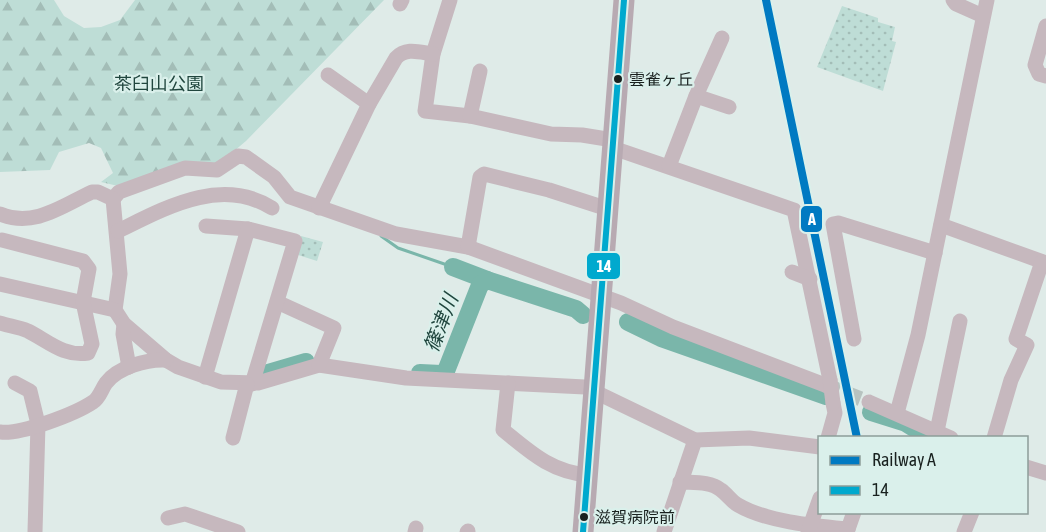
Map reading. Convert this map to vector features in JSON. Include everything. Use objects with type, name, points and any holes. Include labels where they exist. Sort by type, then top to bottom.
[{"type":"highway","points":[[583,532],[624,0]]},
{"type":"street","points":[[450,0],[433,54],[425,111],[470,116],[551,134],[582,135],[613,144],[794,210],[810,279],[835,413],[829,436]]},
{"type":"street","points":[[953,0],[956,4],[983,15]]},
{"type":"street","points":[[901,418],[987,0]]},
{"type":"street","points":[[1046,26],[1035,65],[1039,74],[1046,76]]},
{"type":"street","points":[[669,166],[696,96],[722,38]]},
{"type":"street","points":[[319,208],[369,104],[402,51],[433,54]]},
{"type":"street","points":[[470,116],[480,70]]},
{"type":"street","points":[[328,75],[369,104]]},
{"type":"street","points":[[696,96],[729,107]]},
{"type":"street","points":[[818,447],[749,438],[695,440],[585,387],[406,378],[319,365],[249,384],[204,376],[166,360],[124,324],[115,310],[120,274],[118,231],[113,199],[119,192],[185,168],[217,170],[238,156],[246,156],[274,177],[290,197],[396,234],[425,247],[468,247],[601,296],[715,343],[828,381]]},
{"type":"street","points":[[468,247],[480,177],[484,174],[549,190],[608,209]]},
{"type":"street","points":[[0,323],[26,330],[62,351],[76,355],[88,353],[92,344],[83,302],[89,269],[83,261],[1,245],[4,216],[31,219],[92,192],[98,192],[113,199]]},
{"type":"street","points":[[118,231],[175,204],[209,196],[243,196],[272,208]]},
{"type":"street","points":[[854,339],[833,224],[838,222],[935,253]]},
{"type":"street","points":[[941,225],[1044,262],[1016,339],[1028,345],[1011,380],[995,436]]},
{"type":"street","points":[[206,226],[248,229],[295,241],[233,438]]},
{"type":"street","points":[[204,376],[248,229]]},
{"type":"street","points":[[792,272],[810,279]]},
{"type":"street","points":[[0,284],[115,310]]},
{"type":"street","points":[[277,302],[334,328],[319,365]]},
{"type":"street","points":[[869,402],[901,418],[944,434],[960,321]]},
{"type":"street","points":[[124,324],[123,334],[129,367]]},
{"type":"street","points":[[0,432],[10,433],[56,421],[92,403],[98,398],[107,381],[129,367],[154,360],[166,360]]},
{"type":"street","points":[[15,383],[30,391],[38,424],[35,532]]},
{"type":"street","points":[[508,383],[503,430],[542,462],[555,468],[588,475]]},
{"type":"street","points":[[664,532],[695,440]]},
{"type":"street","points":[[1028,468],[1046,473]]},
{"type":"street","points":[[680,482],[707,484],[719,488],[738,505],[809,529],[848,530],[854,514]]},
{"type":"street","points":[[809,529],[818,501]]},
{"type":"street","points":[[168,518],[185,514],[238,532]]},
{"type":"street","points":[[964,532],[972,514]]},
{"type":"green space","name":"茶臼山公園","points":[[0,0],[54,0],[64,16],[84,28],[101,27],[120,20],[135,0],[384,0],[246,141],[221,162],[118,186],[101,182],[113,173],[101,148],[89,143],[59,152],[50,170],[0,172]]},
{"type":"green space","points":[[842,6],[878,18],[878,22],[895,27],[892,41],[896,42],[883,91],[817,67]]},
{"type":"green space","points":[[301,236],[323,242],[317,261],[295,254]]},
{"type":"waterway","points":[[381,236],[398,248],[453,267]]},
{"type":"waterway","points":[[453,267],[487,280]]},
{"type":"waterway","name":"篠津川","points":[[420,373],[441,374],[446,371],[480,285],[487,280],[576,309],[583,315]]},
{"type":"waterway","name":"篠津川","points":[[628,322],[661,338],[826,396]]},
{"type":"waterway","name":"篠津川","points":[[265,374],[306,362]]},
{"type":"waterway","name":"篠津川","points":[[871,412],[906,423],[927,436]]},
{"type":"tunnel","points":[[825,385],[869,402]]},
{"type":"rail line","name":"A","points":[[766,0],[857,436]]},
{"type":"transit line","name":"14","points":[[583,532],[624,0]]},
{"type":"place","name":"雲雀ヶ丘","points":[[618,79]]},
{"type":"place","name":"滋賀病院前","points":[[584,517]]}]
